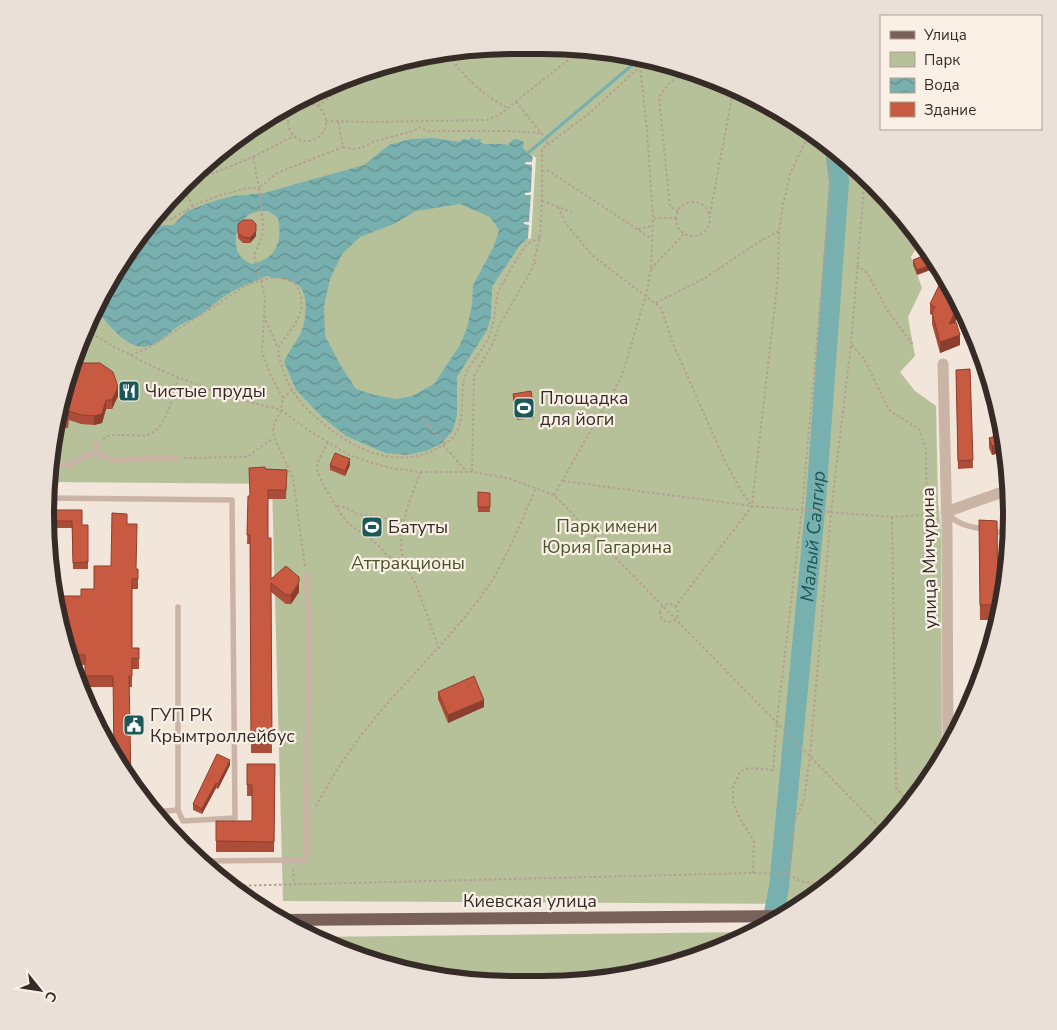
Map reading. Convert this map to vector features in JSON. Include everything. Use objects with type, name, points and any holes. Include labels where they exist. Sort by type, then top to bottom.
[{"type":"main road","name":"Киевская улица","points":[[295,920],[769,916]]},
{"type":"street","name":"улица Мичурина","points":[[943,364],[948,733]]},
{"type":"street","points":[[946,512],[1002,492]]},
{"type":"lane","points":[[96,453],[97,444]]},
{"type":"lane","points":[[57,466],[72,464],[80,458],[96,453],[114,460],[177,458]]},
{"type":"lane","points":[[55,498],[232,500],[234,818],[183,821],[178,810],[178,607]]},
{"type":"lane","points":[[946,512],[954,520],[978,528],[1002,532]]},
{"type":"lane","points":[[210,861],[306,860],[309,617],[306,574]]},
{"type":"lane","points":[[948,720],[955,721]]},
{"type":"lane","points":[[162,811],[178,810]]},
{"type":"path","points":[[326,121],[487,120],[499,115],[574,55]]},
{"type":"path","points":[[451,59],[476,88],[489,98],[508,108]]},
{"type":"path","points":[[472,472],[474,376],[534,263],[540,237],[542,149],[592,111],[641,65]]},
{"type":"path","points":[[554,495],[622,376],[646,295],[651,270],[654,226],[641,65]]},
{"type":"path","points":[[678,212],[670,206],[659,97],[668,83],[681,75]]},
{"type":"path","points":[[318,106],[339,89]]},
{"type":"path","points":[[710,214],[701,204],[695,202],[688,203],[682,206],[678,212],[677,224],[685,233],[691,236],[704,232],[708,227],[732,97],[730,94]]},
{"type":"path","points":[[516,102],[547,140],[547,144]]},
{"type":"path","points":[[292,112],[289,125],[294,136],[305,141],[318,138],[326,128],[325,115],[318,106],[306,104]]},
{"type":"path","points":[[338,120],[343,148]]},
{"type":"path","points":[[160,221],[171,219],[193,206],[218,196],[247,188],[259,189],[277,173],[343,148],[360,148],[375,141],[414,132],[420,126],[427,131],[541,133]]},
{"type":"path","points":[[200,179],[294,136]]},
{"type":"path","points":[[675,606],[752,506],[778,278],[778,231],[790,174],[804,144],[809,139]]},
{"type":"path","points":[[753,873],[754,841],[739,817],[733,802],[733,788],[740,771],[750,768],[773,770],[777,721],[803,509],[832,182],[829,154]]},
{"type":"path","points":[[253,156],[263,225],[262,237],[254,256],[261,278],[264,298],[262,352],[271,376],[283,398],[281,410],[273,427],[274,437],[293,479],[306,574]]},
{"type":"path","points":[[542,170],[549,171],[652,239]]},
{"type":"path","points":[[789,874],[794,823],[804,800],[810,756],[831,512],[851,344],[864,185]]},
{"type":"path","points":[[186,192],[193,206]]},
{"type":"path","points":[[542,201],[572,212]]},
{"type":"path","points":[[558,207],[566,224],[592,255],[661,308],[674,344],[724,459],[752,506]]},
{"type":"path","points":[[653,218],[677,218]]},
{"type":"path","points":[[638,228],[654,226]]},
{"type":"path","points":[[655,303],[705,278],[778,231]]},
{"type":"path","points":[[651,270],[685,233]]},
{"type":"path","points":[[263,314],[278,348],[280,364],[292,390],[311,414],[331,430],[365,450],[385,457],[412,457],[426,453],[444,444],[456,432],[461,417],[463,382],[466,373],[488,340],[498,291],[528,244],[540,237]]},
{"type":"path","points":[[534,263],[539,263]]},
{"type":"path","points":[[857,265],[868,274],[887,310],[913,345]]},
{"type":"path","points":[[131,355],[146,349],[261,278],[287,279],[297,287],[302,300],[299,318],[278,348]]},
{"type":"path","points":[[92,332],[116,348],[178,377],[223,395],[281,410],[308,430],[360,459],[390,468],[421,472],[472,472],[508,478],[554,495],[880,828]]},
{"type":"path","points":[[851,344],[864,358],[889,410],[919,429],[926,450],[927,515]]},
{"type":"path","points":[[97,444],[106,436],[141,435],[154,432],[166,414],[178,377]]},
{"type":"path","points":[[283,398],[292,390]]},
{"type":"path","points":[[423,420],[467,472]]},
{"type":"path","points":[[177,458],[247,457],[274,437]]},
{"type":"path","points":[[328,442],[317,463],[317,470],[336,507],[349,524],[376,543],[387,555],[404,563]]},
{"type":"path","points":[[421,472],[409,499],[404,521],[402,539],[404,563],[415,582],[439,649]]},
{"type":"path","points":[[562,481],[752,506],[892,517],[946,512]]},
{"type":"path","points":[[306,821],[352,748],[382,710],[439,649],[488,587],[501,564],[536,488]]},
{"type":"path","points":[[336,507],[345,507],[357,514],[404,521]]},
{"type":"path","points":[[892,517],[896,788],[906,799]]},
{"type":"path","points":[[670,604],[675,606],[678,612],[676,619],[670,622],[662,619],[660,613],[663,606],[670,604]]},
{"type":"path","points":[[292,860],[294,884]]},
{"type":"path","points":[[240,886],[753,873],[789,874],[800,881],[819,884]]},
{"type":"path","points":[[508,976],[570,975]]},
{"type":"green space","name":"Парк имени Юрия Гагарина","points":[[542,54],[602,58],[661,69],[719,89],[773,116],[823,149],[868,189],[889,211],[918,247],[911,257],[922,288],[908,317],[915,356],[900,372],[915,391],[936,406],[938,502],[941,530],[942,744],[926,771],[889,819],[846,862],[790,904],[283,901],[272,484],[55,482],[58,455],[69,396],[78,367],[101,311],[131,259],[149,234],[168,211],[211,168],[259,131],[311,101],[367,78],[396,69],[455,58],[485,55]]},
{"type":"green space","points":[[739,932],[690,952],[661,961],[602,972],[542,976],[485,975],[425,967],[367,952],[329,937]]},
{"type":"water","points":[[472,137],[475,140],[481,139],[480,142],[484,144],[505,144],[507,146],[512,140],[517,139],[524,142],[523,148],[533,158],[528,238],[520,245],[492,287],[491,317],[487,330],[457,377],[457,415],[453,430],[442,443],[426,451],[406,455],[385,453],[346,436],[321,416],[296,390],[284,362],[300,335],[304,324],[306,308],[304,294],[301,288],[294,282],[267,276],[251,283],[221,298],[197,317],[180,325],[161,340],[148,346],[141,347],[125,340],[100,313],[131,259],[156,226],[173,225],[187,211],[217,200],[233,196],[264,193],[364,165],[389,145],[411,139],[433,138],[461,142],[462,139],[469,140]],"holes":[[[460,204],[490,217],[499,230],[494,246],[473,285],[472,305],[467,328],[460,345],[434,384],[412,396],[397,399],[374,395],[356,389],[325,336],[324,306],[330,279],[342,254],[360,237],[394,224],[416,211]],[[260,211],[268,211],[278,218],[278,242],[272,254],[260,262],[251,264],[241,257],[236,245],[236,239],[242,221],[254,212]]]},
{"type":"pier","points":[[533,155],[536,158],[531,238],[528,239],[529,225],[524,224],[524,222],[529,222],[531,195],[525,195],[525,193],[531,192],[532,165],[525,164],[526,162],[532,162]]},
{"type":"building","points":[[243,220],[252,220],[256,224],[256,231],[250,238],[243,237],[238,233],[238,224]]},
{"type":"building","points":[[924,256],[930,265],[917,270],[913,260]]},
{"type":"building","points":[[940,283],[956,311],[949,324],[956,322],[960,335],[940,342],[932,313],[935,307],[930,304]]},
{"type":"building","points":[[83,363],[100,363],[113,372],[118,387],[112,400],[106,400],[102,414],[94,416],[81,415],[69,411],[68,419],[64,419],[69,396],[78,367]]},
{"type":"building","points":[[970,369],[973,460],[958,461],[956,370]]},
{"type":"building","name":"Площадка для йоги","points":[[531,391],[534,413],[517,415],[513,394]]},
{"type":"building","points":[[996,436],[997,444],[992,446],[989,438]]},
{"type":"building","points":[[335,453],[350,459],[345,471],[330,465]]},
{"type":"building","points":[[265,467],[265,469],[287,470],[286,490],[268,490],[268,538],[271,538],[271,579],[286,566],[299,577],[299,582],[291,595],[286,595],[271,583],[272,744],[251,744],[250,535],[247,535],[248,496],[250,496],[249,468]]},
{"type":"building","points":[[478,492],[490,493],[490,507],[478,507]]},
{"type":"building","points":[[54,510],[82,510],[82,525],[88,525],[88,562],[73,563],[72,521],[54,521]]},
{"type":"building","points":[[112,513],[127,514],[127,524],[137,524],[136,569],[138,569],[138,579],[132,579],[132,648],[139,648],[139,659],[132,658],[132,676],[129,676],[131,771],[114,742],[113,676],[85,676],[85,655],[75,654],[62,596],[81,596],[81,589],[94,589],[94,566],[111,566]]},
{"type":"building","points":[[979,520],[997,521],[998,583],[994,605],[980,605]]},
{"type":"building","points":[[474,676],[484,700],[448,715],[438,692]]},
{"type":"building","points":[[217,754],[230,760],[202,809],[193,804]]},
{"type":"building","points":[[247,764],[275,764],[274,842],[216,841],[216,821],[252,821],[252,785],[247,785]]},
{"type":"waterway","points":[[528,153],[634,63]]},
{"type":"waterway","name":"Малый Салгир","points":[[774,913],[779,887],[816,500],[839,182],[836,160]]},
{"type":"place","name":"Чистые пруды","points":[[129,391]]},
{"type":"place","name":"Площадка для йоги","points":[[524,408]]},
{"type":"place","name":"Батуты","points":[[372,527]]},
{"type":"place","name":"ГУП РК Крымтроллейбус","points":[[134,725]]},
{"type":"park label","name":"Аттракционы","points":[[408,563]]}]
